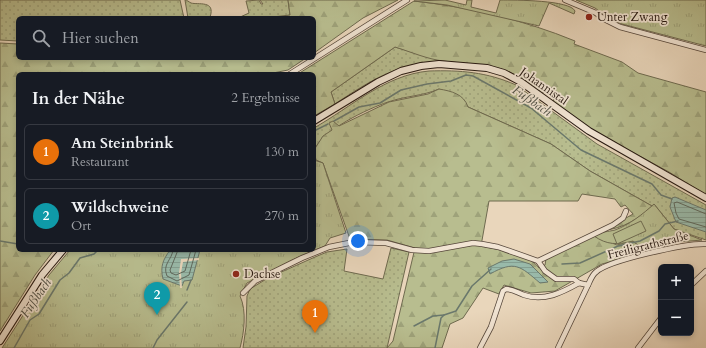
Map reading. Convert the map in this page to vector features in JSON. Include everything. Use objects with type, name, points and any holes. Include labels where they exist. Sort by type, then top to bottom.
[{"type":"main road","name":"Johannistal","points":[[316,120],[381,80],[401,71],[421,66],[439,64],[487,68],[504,73],[521,82],[589,131],[706,198]]},
{"type":"main road","points":[[0,342],[42,275],[61,252]]},
{"type":"street","points":[[316,58],[407,0]]},
{"type":"street","points":[[564,0],[596,13],[620,27],[706,50]]},
{"type":"street","points":[[293,72],[312,60]]},
{"type":"street","points":[[538,261],[613,225],[623,218],[626,211]]},
{"type":"street","points":[[243,293],[255,281],[302,258],[329,247],[354,242],[386,243],[412,250],[429,250],[466,244],[482,244],[498,247],[538,261],[545,271],[552,277],[562,280],[574,279],[579,283],[588,285]]},
{"type":"street","name":"Freiligrathstraße","points":[[558,348],[594,273],[605,266],[681,245],[706,244]]},
{"type":"street","points":[[694,282],[706,271]]},
{"type":"street","points":[[480,348],[491,327],[505,290],[509,289],[526,296],[539,298],[552,296],[579,283]]},
{"type":"street","points":[[638,348],[658,322]]},
{"type":"green space","points":[[0,0],[180,0],[184,16],[16,16],[16,41],[0,40]]},
{"type":"green space","points":[[185,0],[191,3],[205,4],[211,8],[210,16],[188,16]]},
{"type":"green space","points":[[259,0],[261,4],[263,4],[260,0],[288,0],[290,15],[242,16],[249,13],[246,1]]},
{"type":"green space","points":[[288,0],[398,0],[363,18],[316,52],[316,16],[281,16],[290,15]]},
{"type":"green space","points":[[445,0],[466,5],[467,0],[472,0],[471,7],[496,13],[500,0],[553,3],[571,7],[575,11],[574,14],[549,3],[539,26],[447,5],[414,1]]},
{"type":"green space","points":[[576,0],[706,0],[706,46],[622,24],[607,17],[595,8]]},
{"type":"green space","points":[[414,1],[496,15],[556,33],[575,41],[574,44],[622,62],[638,73],[706,92],[706,195],[669,172],[590,129],[553,102],[556,92],[551,87],[543,93],[529,83],[506,71],[485,66],[437,60],[395,47],[331,92],[335,104],[316,115],[316,72],[301,72]]},
{"type":"green space","points":[[0,43],[16,44],[16,60],[303,60],[288,70],[278,72],[16,72],[16,252],[52,252],[35,275],[0,331]]},
{"type":"green space","points":[[395,47],[442,61],[426,62],[398,69],[373,80],[335,104],[331,92]]},
{"type":"green space","points":[[429,71],[473,73],[495,77],[516,85],[597,144],[706,205],[706,240],[674,229],[654,204],[652,206],[590,171],[551,144],[468,107],[439,89],[388,102],[358,115],[346,121],[326,135],[316,147],[316,127],[383,85],[413,74]]},
{"type":"green space","points":[[439,89],[452,92],[460,96],[468,107],[551,144],[590,171],[652,206],[642,215],[630,222],[618,228],[605,230],[633,214],[625,205],[621,207],[615,199],[582,194],[578,201],[489,201],[481,246],[521,256],[534,263],[539,268],[545,265],[546,259],[594,236],[617,245],[632,241],[638,245],[643,253],[602,264],[555,291],[531,293],[504,285],[499,294],[483,288],[463,318],[450,324],[442,348],[387,348],[393,341],[415,248],[387,240],[350,239],[323,163],[316,160],[316,147],[323,136],[332,130],[329,123],[333,121],[339,126],[389,102],[428,94]]},
{"type":"green space","points":[[316,161],[323,163],[346,233],[330,238],[325,246],[316,250]]},
{"type":"green space","points":[[654,204],[674,229],[702,240],[679,242],[643,253],[638,245],[633,241],[608,243],[594,236],[602,232],[615,230],[631,222]]},
{"type":"green space","points":[[641,221],[646,231],[617,244],[613,234]]},
{"type":"green space","points":[[391,248],[409,252],[387,348],[243,348],[246,327],[247,296],[250,289],[268,278],[327,252],[347,249],[344,271],[383,279]]},
{"type":"green space","points":[[68,252],[311,252],[247,283],[240,296],[244,308],[244,329],[240,348],[2,348],[49,275]]},
{"type":"water","points":[[675,197],[706,210],[706,232],[676,222],[670,207],[672,198]]},
{"type":"water","points":[[169,252],[199,252],[192,280],[184,281],[182,286],[163,279],[162,270]]},
{"type":"water","points":[[514,259],[530,264],[548,282],[540,283],[527,272],[512,266],[490,274],[488,268],[502,261]]},
{"type":"pier","points":[[199,258],[199,260],[183,262],[181,273],[182,288],[180,288],[179,273],[181,259]]},
{"type":"waterway","name":"Fußbach","points":[[334,121],[359,107],[380,103],[401,90],[427,84],[451,81],[466,75],[473,76],[531,108],[581,150],[652,184],[661,195],[672,199]]},
{"type":"waterway","name":"Fußbach","points":[[316,130],[328,124]]},
{"type":"waterway","points":[[562,264],[580,263],[618,246],[640,241],[659,231],[665,224],[678,221]]},
{"type":"waterway","points":[[0,241],[16,244]]},
{"type":"waterway","name":"Fußbach","points":[[14,348],[30,320],[39,314],[60,280],[69,273],[80,258],[96,252]]},
{"type":"waterway","points":[[435,348],[441,318],[444,315],[456,311],[472,286],[491,269]]},
{"type":"waterway","points":[[187,290],[191,280]]},
{"type":"waterway","points":[[153,348],[157,340],[187,302]]},
{"type":"waterway","points":[[414,326],[433,316],[444,315]]},
{"type":"place","name":"Unter Zwang","points":[[589,17]]},
{"type":"place","name":"Dachse","points":[[236,274]]},
{"type":"place","name":"Wildschweine","points":[[157,315]]},
{"type":"place","name":"Am Steinbrink","points":[[315,333]]}]
